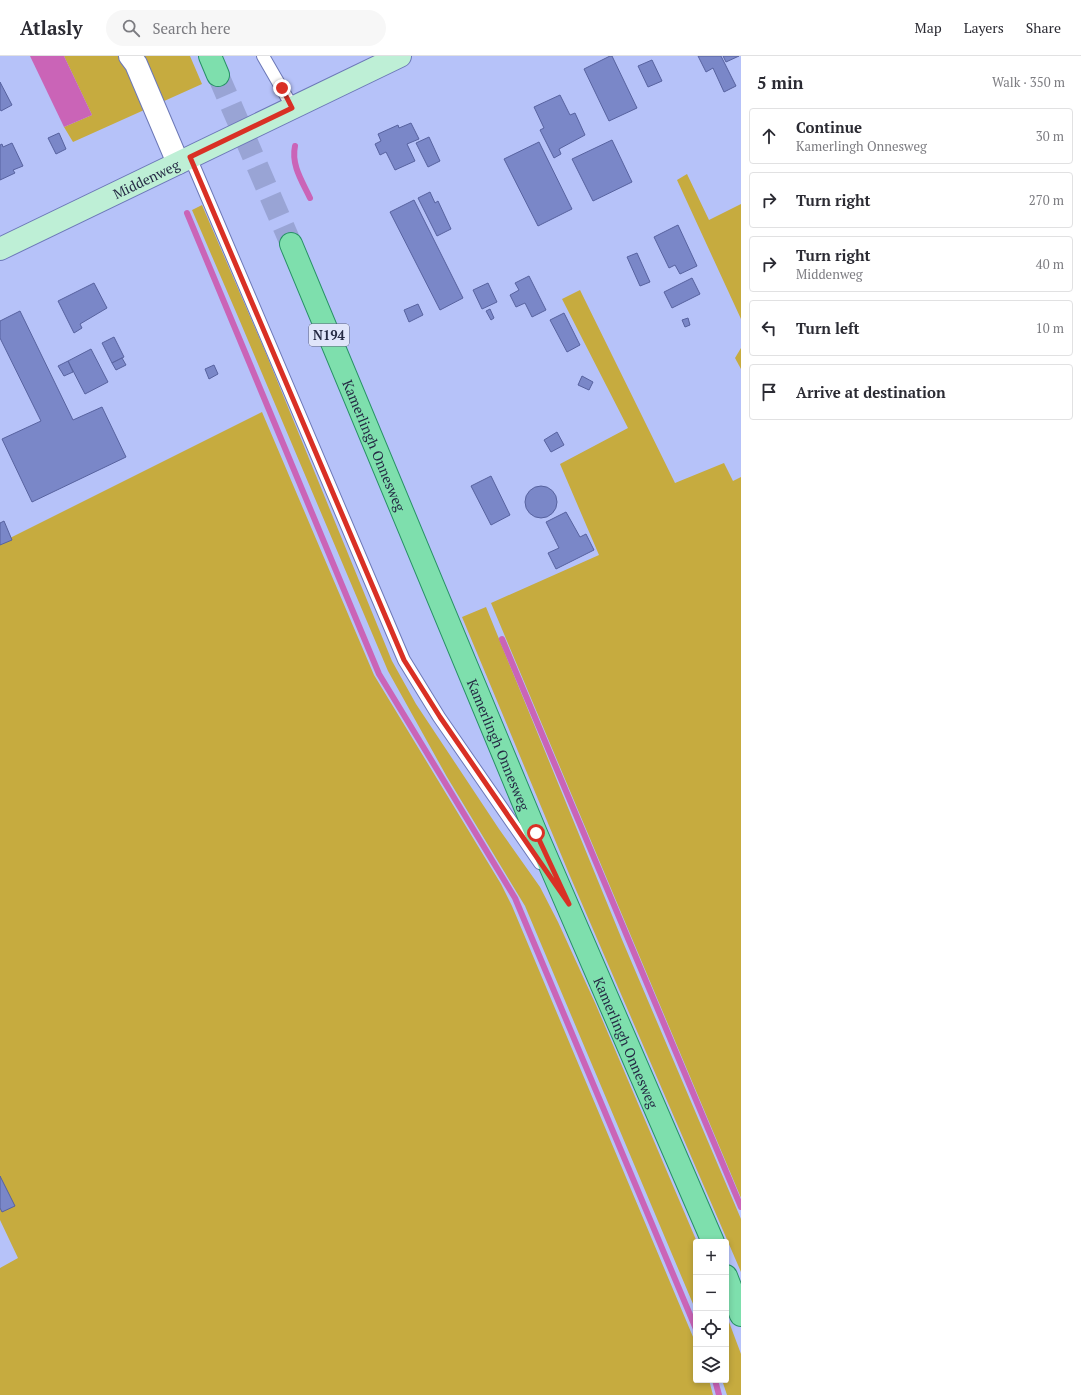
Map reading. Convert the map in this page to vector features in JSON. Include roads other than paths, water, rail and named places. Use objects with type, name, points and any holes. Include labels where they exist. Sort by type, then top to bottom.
[{"type":"main road","name":"Kamerlingh Onnesweg","points":[[291,244],[536,833],[569,904],[641,1078],[712,1239]]},
{"type":"main road","points":[[729,1284],[741,1315]]},
{"type":"street","points":[[130,56],[136,64],[184,160]]},
{"type":"street","name":"Middenweg","points":[[0,248],[400,56]]},
{"type":"lane","points":[[263,56],[292,108]]},
{"type":"lane","points":[[184,160],[404,660],[440,717],[569,904]]},
{"type":"waterway","points":[[295,146],[294,153],[296,166],[310,198]]},
{"type":"waterway","points":[[187,213],[379,674],[515,898],[693,1322]]},
{"type":"waterway","points":[[502,639],[741,1207]]},
{"type":"waterway","points":[[716,1383],[719,1395]]},
{"type":"tunnel","points":[[218,75],[291,244]]}]
